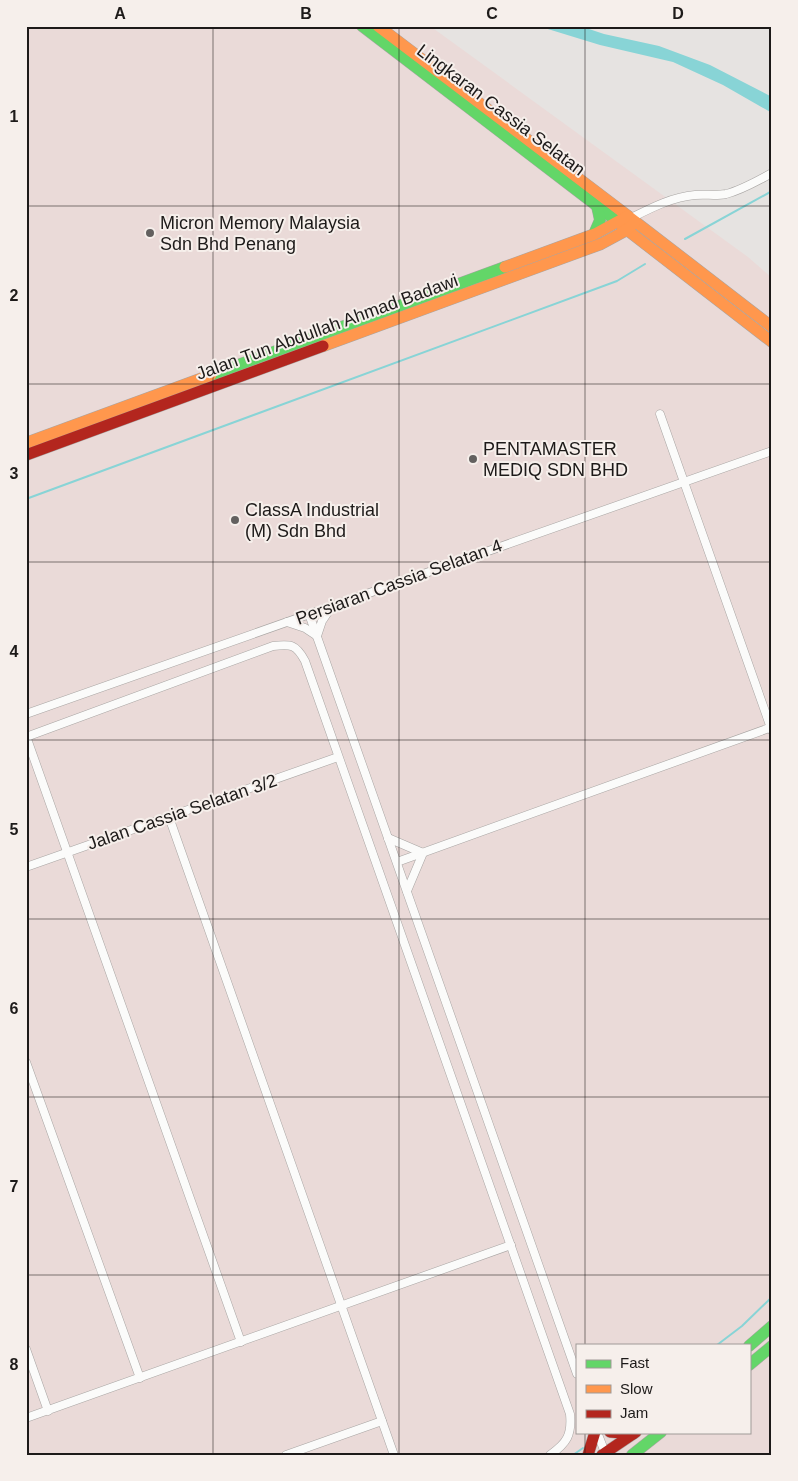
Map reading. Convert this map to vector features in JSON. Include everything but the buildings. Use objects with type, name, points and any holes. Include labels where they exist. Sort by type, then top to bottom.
[{"type":"main road","name":"Lingkaran Cassia Selatan","points":[[362,26],[598,206],[628,222]]},
{"type":"main road","name":"Lingkaran Cassia Selatan","points":[[378,26],[628,222]]},
{"type":"main road","points":[[594,234],[600,226],[601,219],[598,206]]},
{"type":"main road","points":[[628,222],[647,246],[772,342]]},
{"type":"main road","points":[[628,222],[772,327]]},
{"type":"main road","name":"Jalan Tun Abdullah Ahmad Badawi","points":[[26,443],[628,222]]},
{"type":"main road","name":"Jalan Tun Abdullah Ahmad Badawi","points":[[26,456],[604,243],[628,222]]},
{"type":"main road","points":[[604,243],[622,241],[647,246]]},
{"type":"main road","points":[[376,315],[381,320],[377,327]]},
{"type":"main road","points":[[750,1345],[772,1326]]},
{"type":"main road","points":[[750,1364],[772,1346]]},
{"type":"main road","points":[[588,1455],[595,1434]]},
{"type":"main road","points":[[605,1454],[633,1434]]},
{"type":"main road","points":[[634,1454],[659,1434]]},
{"type":"street","points":[[628,222],[660,204],[697,194],[725,194],[738,190],[772,173]]},
{"type":"street","points":[[397,862],[771,729],[660,414]]},
{"type":"street","name":"Persiaran Cassia Selatan 4","points":[[26,714],[772,451]]},
{"type":"street","points":[[317,636],[322,621],[332,606]]},
{"type":"street","points":[[309,614],[576,1371]]},
{"type":"street","points":[[287,622],[305,628],[317,636]]},
{"type":"street","points":[[241,1342],[26,737],[273,646],[289,644],[299,650],[305,661],[570,1414],[571,1427],[567,1439],[550,1455]]},
{"type":"street","name":"Jalan Cassia Selatan 3/2","points":[[26,867],[338,757]]},
{"type":"street","points":[[169,817],[394,1455]]},
{"type":"street","points":[[388,838],[423,853]]},
{"type":"street","points":[[407,891],[423,853]]},
{"type":"street","points":[[26,1062],[140,1378]]},
{"type":"street","points":[[26,1418],[511,1245]]},
{"type":"street","points":[[26,1349],[48,1411]]},
{"type":"street","points":[[286,1455],[382,1421]]},
{"type":"street","points":[[597,1434],[605,1454]]},
{"type":"shaded area","points":[[26,26],[430,26],[748,257],[772,278],[772,1455],[26,1455]]},
{"type":"water","points":[[538,26],[580,26],[604,34],[659,46],[710,65],[772,97],[772,113],[723,85],[673,62],[600,45]]},
{"type":"waterway","points":[[685,239],[772,191]]},
{"type":"waterway","points":[[26,499],[617,281],[645,264]]},
{"type":"waterway","points":[[718,1344],[742,1326],[772,1297]]},
{"type":"waterway","points":[[573,1455],[583,1448]]},
{"type":"traffic: fast","points":[[362,26],[618,222]]},
{"type":"traffic: fast","points":[[594,234],[600,220],[597,206]]},
{"type":"traffic: fast","points":[[211,375],[505,267]]},
{"type":"traffic: fast","points":[[750,1345],[772,1326]]},
{"type":"traffic: fast","points":[[750,1364],[772,1346]]},
{"type":"traffic: fast","points":[[632,1455],[658,1434]]},
{"type":"traffic: slow","points":[[378,26],[628,216]]},
{"type":"traffic: slow","points":[[505,267],[595,234],[628,216],[772,327]]},
{"type":"traffic: slow","points":[[323,346],[601,244],[627,230],[635,222]]},
{"type":"traffic: slow","points":[[622,226],[772,342]]},
{"type":"traffic: slow","points":[[26,443],[211,375]]},
{"type":"traffic: jam","points":[[26,455],[323,346]]},
{"type":"traffic: jam","points":[[588,1455],[594,1434]]},
{"type":"traffic: jam","points":[[602,1455],[633,1434]]},
{"type":"place","name":"Micron Memory Malaysia Sdn Bhd Penang","points":[[150,233]]},
{"type":"place","name":"PENTAMASTER MEDIQ SDN BHD","points":[[473,459]]},
{"type":"place","name":"ClassA Industrial (M) Sdn Bhd","points":[[235,520]]}]
